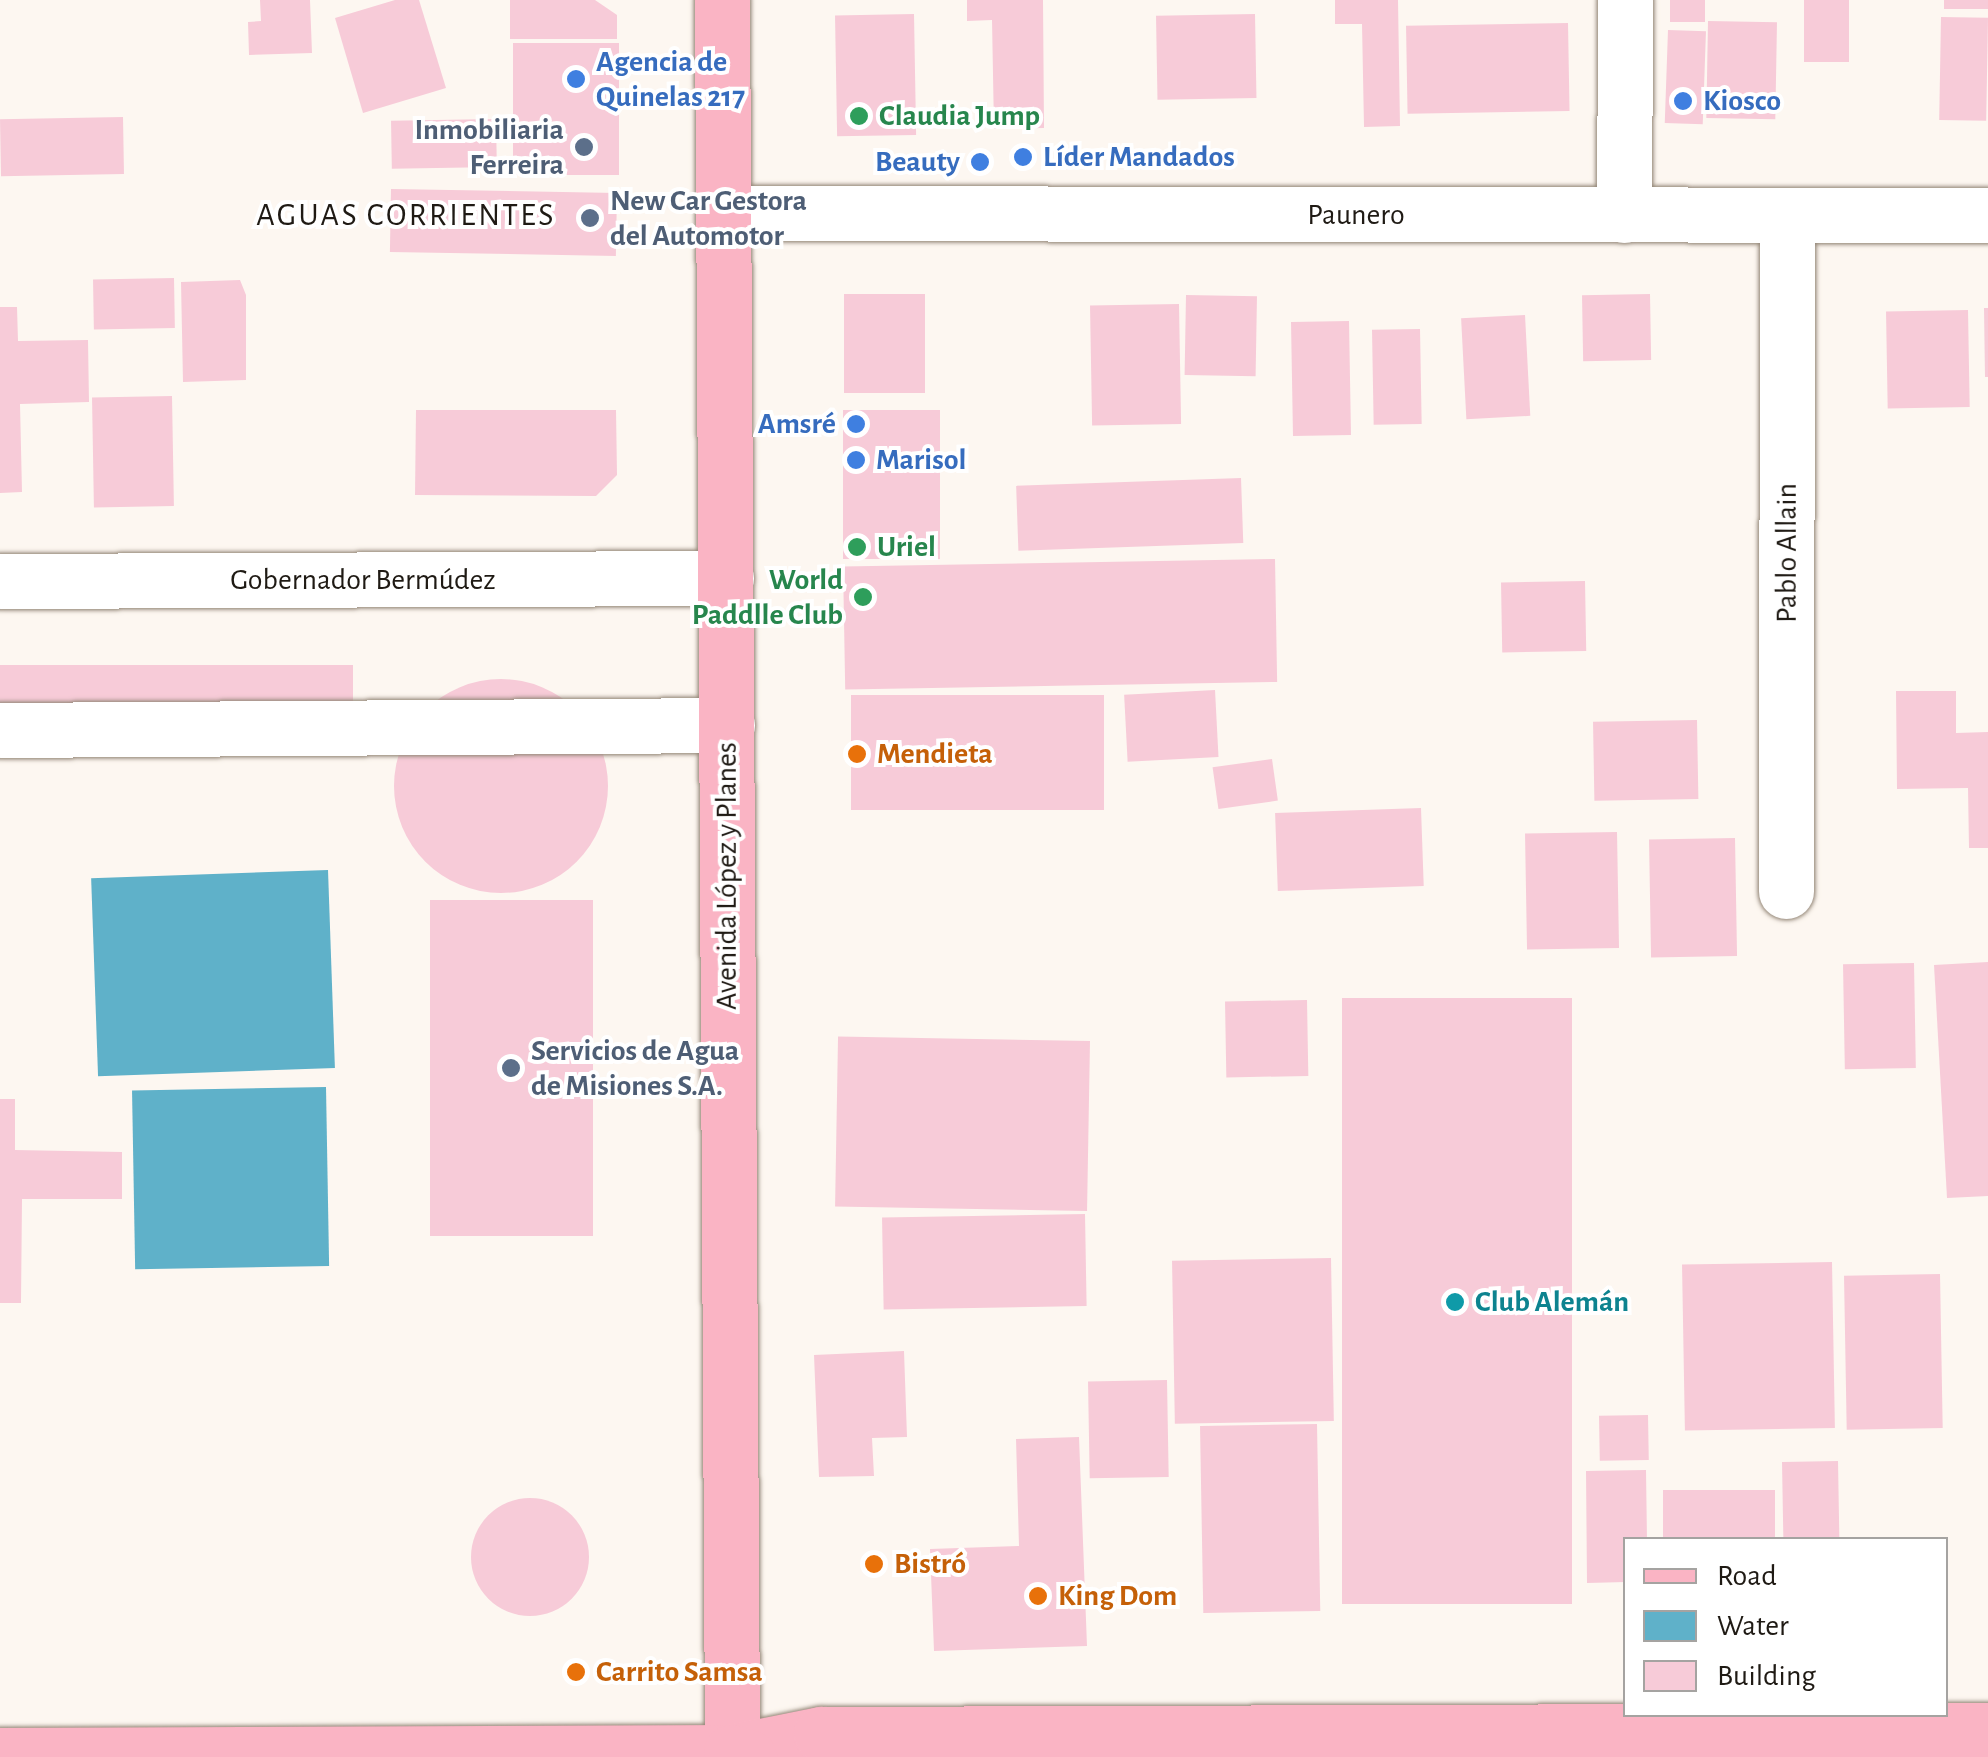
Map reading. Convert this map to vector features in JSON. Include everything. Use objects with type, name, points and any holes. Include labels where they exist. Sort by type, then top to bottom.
[{"type":"main road","name":"Avenida López y Planes","points":[[722,0],[735,1756]]},
{"type":"main road","points":[[0,1754],[735,1756],[822,1734],[1841,1744],[1988,1730]]},
{"type":"street","points":[[1624,216],[1625,0]]},
{"type":"street","name":"Paunero","points":[[724,213],[1988,216]]},
{"type":"street","name":"Pablo Allain","points":[[1786,891],[1787,215]]},
{"type":"street","name":"Gobernador Bermúdez","points":[[0,581],[726,578]]},
{"type":"street","points":[[0,730],[726,726]]},
{"type":"water","points":[[328,870],[335,1068],[98,1076],[91,878]]},
{"type":"water","points":[[326,1087],[329,1266],[135,1269],[132,1090]]},
{"type":"building","points":[[260,0],[310,0],[312,53],[249,55],[248,22],[261,21]]},
{"type":"building","points":[[395,0],[419,0],[446,88],[363,113],[335,18]]},
{"type":"building","points":[[510,0],[595,0],[617,15],[617,39],[510,39]]},
{"type":"building","points":[[967,0],[1043,0],[1044,128],[994,129],[992,20],[967,21]]},
{"type":"building","points":[[1335,0],[1398,0],[1400,126],[1364,127],[1362,24],[1335,24]]},
{"type":"building","points":[[1670,0],[1705,0],[1705,22],[1670,22]]},
{"type":"building","points":[[1804,0],[1849,0],[1849,62],[1804,62]]},
{"type":"building","points":[[1944,0],[1988,0],[1988,9],[1944,9]]},
{"type":"building","points":[[914,14],[916,135],[837,136],[835,15]]},
{"type":"building","points":[[1255,14],[1256,98],[1157,100],[1156,16]]},
{"type":"building","points":[[1941,17],[1988,18],[1986,121],[1939,120]]},
{"type":"building","points":[[1708,21],[1777,22],[1775,119],[1706,118]]},
{"type":"building","points":[[1568,23],[1570,111],[1408,114],[1406,26]]},
{"type":"building","points":[[1668,30],[1706,31],[1703,124],[1665,123]]},
{"type":"building","points":[[513,43],[619,43],[619,175],[513,175]]},
{"type":"building","points":[[123,117],[124,174],[1,176],[0,119]]},
{"type":"building","points":[[496,119],[497,167],[392,169],[391,121]]},
{"type":"building","points":[[391,189],[617,193],[616,256],[390,252]]},
{"type":"building","points":[[174,278],[175,328],[94,329],[93,279]]},
{"type":"building","points":[[240,280],[246,295],[246,380],[183,382],[181,282]]},
{"type":"building","points":[[844,294],[925,294],[925,393],[844,393]]},
{"type":"building","points":[[1650,294],[1651,360],[1583,361],[1582,295]]},
{"type":"building","points":[[1186,295],[1257,296],[1256,376],[1185,375]]},
{"type":"building","points":[[1179,304],[1181,424],[1092,426],[1090,306]]},
{"type":"building","points":[[0,307],[17,307],[18,341],[88,340],[89,402],[20,404],[22,492],[0,493]]},
{"type":"building","points":[[1984,308],[1988,308],[1988,377],[1985,377]]},
{"type":"building","points":[[1968,310],[1970,407],[1888,408],[1886,311]]},
{"type":"building","points":[[1525,315],[1530,416],[1466,419],[1461,318]]},
{"type":"building","points":[[1349,321],[1351,435],[1293,436],[1291,322]]},
{"type":"building","points":[[1420,329],[1422,424],[1374,425],[1372,330]]},
{"type":"building","points":[[172,396],[174,506],[94,507],[92,397]]},
{"type":"building","points":[[416,410],[616,410],[617,475],[596,496],[415,495]]},
{"type":"building","points":[[843,410],[940,410],[940,559],[843,559]]},
{"type":"building","points":[[1241,478],[1243,543],[1018,551],[1016,486]]},
{"type":"building","points":[[1275,559],[1277,682],[845,690],[843,567]]},
{"type":"building","points":[[1585,581],[1586,651],[1502,652],[1501,582]]},
{"type":"building","points":[[0,665],[353,665],[353,703],[0,703]]},
{"type":"building","points":[[501,679],[542,687],[577,710],[600,745],[608,786],[600,827],[577,862],[542,885],[501,893],[460,885],[425,862],[402,827],[394,786],[402,745],[425,710],[460,687]]},
{"type":"building","points":[[1215,690],[1219,757],[1128,762],[1124,695]]},
{"type":"building","points":[[1896,691],[1956,691],[1956,733],[1988,732],[1988,848],[1969,848],[1968,788],[1897,789]]},
{"type":"building","points":[[851,695],[1104,695],[1104,810],[851,810]]},
{"type":"building","points":[[1697,720],[1698,799],[1594,801],[1593,722]]},
{"type":"building","points":[[1272,759],[1278,801],[1218,809],[1213,767]]},
{"type":"building","points":[[1421,808],[1424,886],[1278,891],[1275,813]]},
{"type":"building","points":[[1617,832],[1619,948],[1527,950],[1525,834]]},
{"type":"building","points":[[1735,838],[1737,956],[1651,957],[1649,840]]},
{"type":"building","name":"Servicios de Agua de Misiones S.A.","points":[[430,900],[593,900],[593,1236],[430,1236]]},
{"type":"building","points":[[1988,962],[1988,1196],[1947,1198],[1934,965]]},
{"type":"building","points":[[1914,963],[1916,1068],[1845,1069],[1843,964]]},
{"type":"building","name":"Club Alemán","points":[[1342,998],[1572,998],[1572,1604],[1342,1604]]},
{"type":"building","points":[[1307,1000],[1308,1076],[1226,1077],[1225,1001]]},
{"type":"building","points":[[838,1037],[1090,1041],[1087,1211],[835,1207]]},
{"type":"building","points":[[0,1099],[15,1099],[15,1150],[122,1152],[122,1199],[22,1199],[21,1303],[0,1303]]},
{"type":"building","points":[[1085,1214],[1087,1306],[884,1310],[882,1218]]},
{"type":"building","points":[[1331,1258],[1334,1421],[1175,1424],[1172,1261]]},
{"type":"building","points":[[1832,1262],[1835,1428],[1685,1431],[1682,1265]]},
{"type":"building","points":[[1940,1274],[1943,1428],[1847,1430],[1844,1276]]},
{"type":"building","points":[[904,1351],[907,1437],[872,1438],[874,1476],[819,1477],[814,1355]]},
{"type":"building","points":[[1167,1380],[1169,1477],[1090,1478],[1088,1381]]},
{"type":"building","points":[[1648,1415],[1649,1460],[1600,1461],[1599,1416]]},
{"type":"building","points":[[1317,1424],[1320,1611],[1203,1613],[1200,1426]]},
{"type":"building","points":[[1079,1437],[1087,1646],[934,1651],[930,1549],[1019,1546],[1016,1439]]},
{"type":"building","points":[[1838,1461],[1839,1537],[1783,1537],[1782,1462]]},
{"type":"building","points":[[1646,1470],[1647,1537],[1623,1537],[1623,1582],[1587,1583],[1586,1471]]},
{"type":"building","points":[[1663,1490],[1775,1490],[1775,1537],[1663,1537]]},
{"type":"building","points":[[530,1498],[553,1502],[572,1515],[585,1534],[589,1557],[585,1580],[572,1599],[553,1612],[530,1616],[507,1612],[488,1599],[475,1580],[471,1557],[475,1534],[488,1515],[507,1502]]},
{"type":"place","name":"Agencia de Quinelas 217","points":[[576,79]]},
{"type":"place","name":"Kiosco","points":[[1683,101]]},
{"type":"place","name":"Claudia Jump","points":[[859,116]]},
{"type":"place","name":"Inmobiliaria Ferreira","points":[[584,147]]},
{"type":"place","name":"Líder Mandados","points":[[1023,157]]},
{"type":"place","name":"Beauty","points":[[980,162]]},
{"type":"place","name":"New Car Gestora del Automotor","points":[[590,218]]},
{"type":"place","name":"Amsré","points":[[856,424]]},
{"type":"place","name":"Marisol","points":[[856,460]]},
{"type":"place","name":"Uriel","points":[[857,547]]},
{"type":"place","name":"World Paddlle Club","points":[[863,597]]},
{"type":"place","name":"Mendieta","points":[[857,754]]},
{"type":"place","name":"Servicios de Agua de Misiones S.A.","points":[[511,1068]]},
{"type":"place","name":"Club Alemán","points":[[1455,1302]]},
{"type":"place","name":"Bistró","points":[[874,1564]]},
{"type":"place","name":"King Dom","points":[[1038,1596]]},
{"type":"place","name":"Carrito Samsa","points":[[576,1672]]},
{"type":"district","name":"AGUAS CORRIENTES","points":[[406,215]]}]
